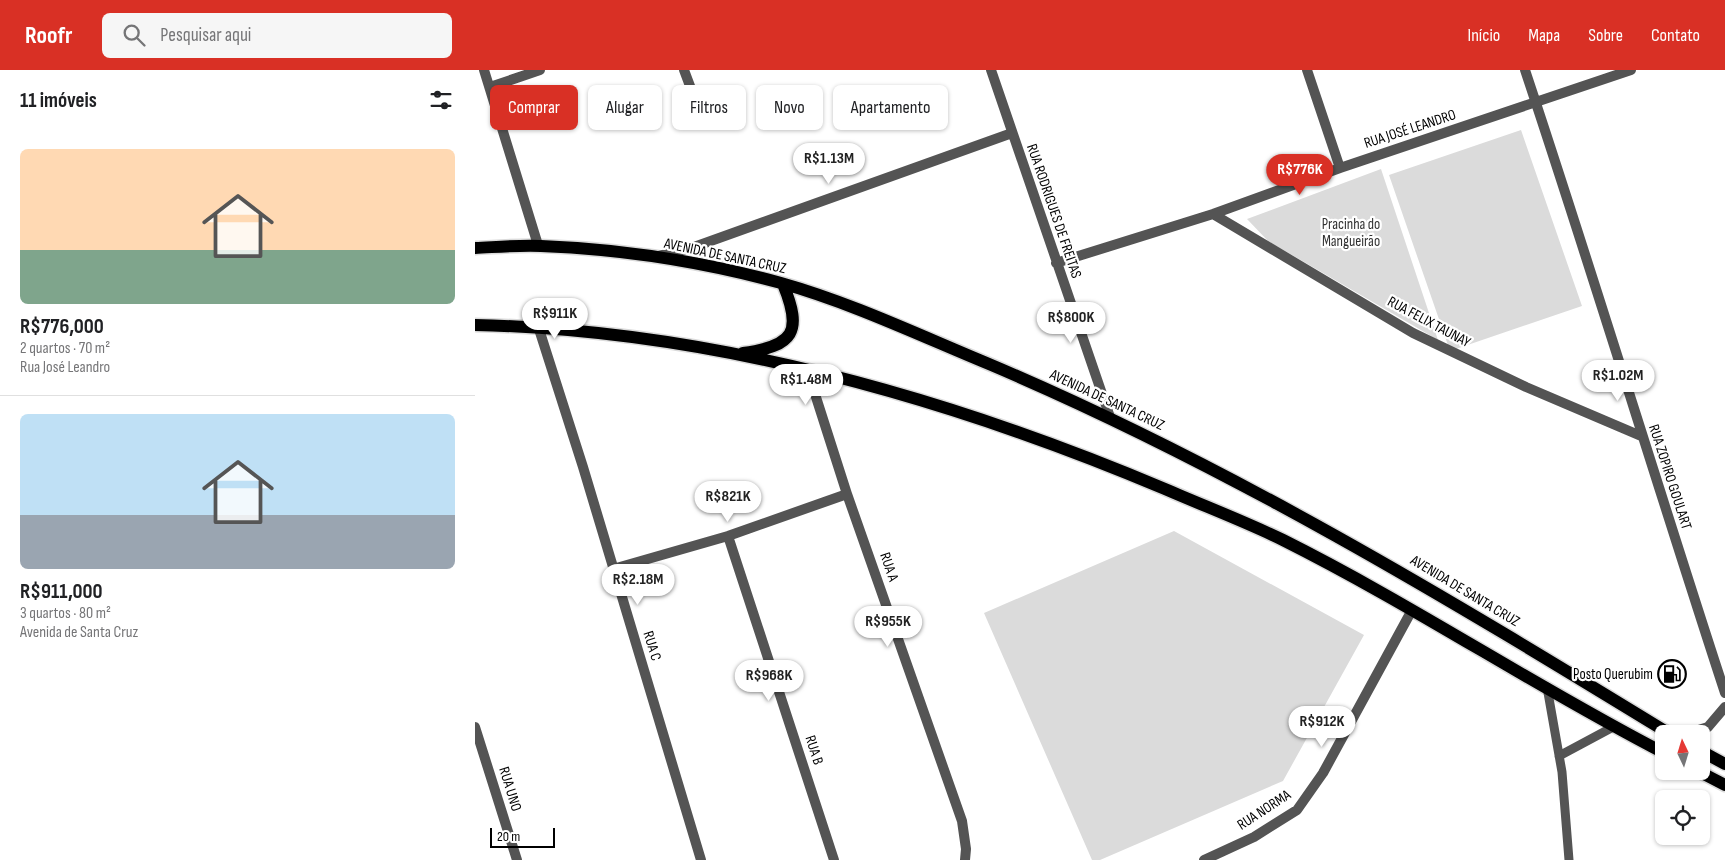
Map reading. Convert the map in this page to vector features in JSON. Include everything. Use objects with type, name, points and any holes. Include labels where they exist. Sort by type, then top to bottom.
[{"type":"main road","name":"AVENIDA DE SANTA CRUZ","points":[[475,248],[538,246],[653,257],[713,267],[783,284],[896,326],[1110,417],[1320,526],[1423,584],[1655,725]]},
{"type":"main road","points":[[733,354],[767,350],[779,345],[787,338],[793,329],[793,317],[791,304],[783,284]]},
{"type":"main road","points":[[475,325],[538,326],[635,336],[807,369],[948,409],[1088,456],[1281,539],[1412,610],[1655,748]]},
{"type":"main road","points":[[1710,756],[1725,764]]},
{"type":"main road","points":[[1710,777],[1725,785]]},
{"type":"street","points":[[484,70],[490,87]]},
{"type":"street","points":[[496,85],[540,70]]},
{"type":"street","points":[[684,70],[690,85]]},
{"type":"street","name":"RUA RODRIGUES DE FREITAS","points":[[991,70],[1110,417]]},
{"type":"street","points":[[1307,70],[1340,168]]},
{"type":"street","name":"RUA ZOPIRO GOULART","points":[[1525,70],[1592,271],[1641,436],[1725,693]]},
{"type":"street","name":"RUA JOSÉ LEANDRO","points":[[1056,263],[1213,214],[1340,168],[1631,70]]},
{"type":"street","points":[[503,130],[538,246]]},
{"type":"street","points":[[653,257],[694,247],[1012,133]]},
{"type":"street","name":"RUA FELIX TAUNAY","points":[[1213,214],[1413,333],[1525,387],[1641,436]]},
{"type":"street","name":"RUA C","points":[[538,326],[701,860]]},
{"type":"street","name":"RUA A","points":[[807,369],[847,494],[963,822],[966,849],[965,860]]},
{"type":"street","points":[[613,569],[727,536],[847,494]]},
{"type":"street","name":"RUA B","points":[[727,536],[834,860]]},
{"type":"street","name":"RUA NORMA","points":[[1204,860],[1254,837],[1297,810],[1323,773],[1412,610]]},
{"type":"street","points":[[1709,725],[1725,707]]},
{"type":"street","name":"RUA UNO","points":[[475,727],[517,860]]},
{"type":"lane","points":[[1547,687],[1559,756],[1569,860]]},
{"type":"lane","points":[[1559,756],[1615,726]]},
{"type":"green space","points":[[1521,130],[1582,306],[1450,351],[1389,175]]},
{"type":"green space","name":"Pracinha do Mangueirão","points":[[1381,169],[1438,340],[1268,241],[1247,219]]},
{"type":"green space","points":[[1174,531],[1364,635],[1283,781],[1100,860],[1092,860],[984,613]]},
{"type":"place","name":"Posto Querubim","points":[[1672,674]]}]
